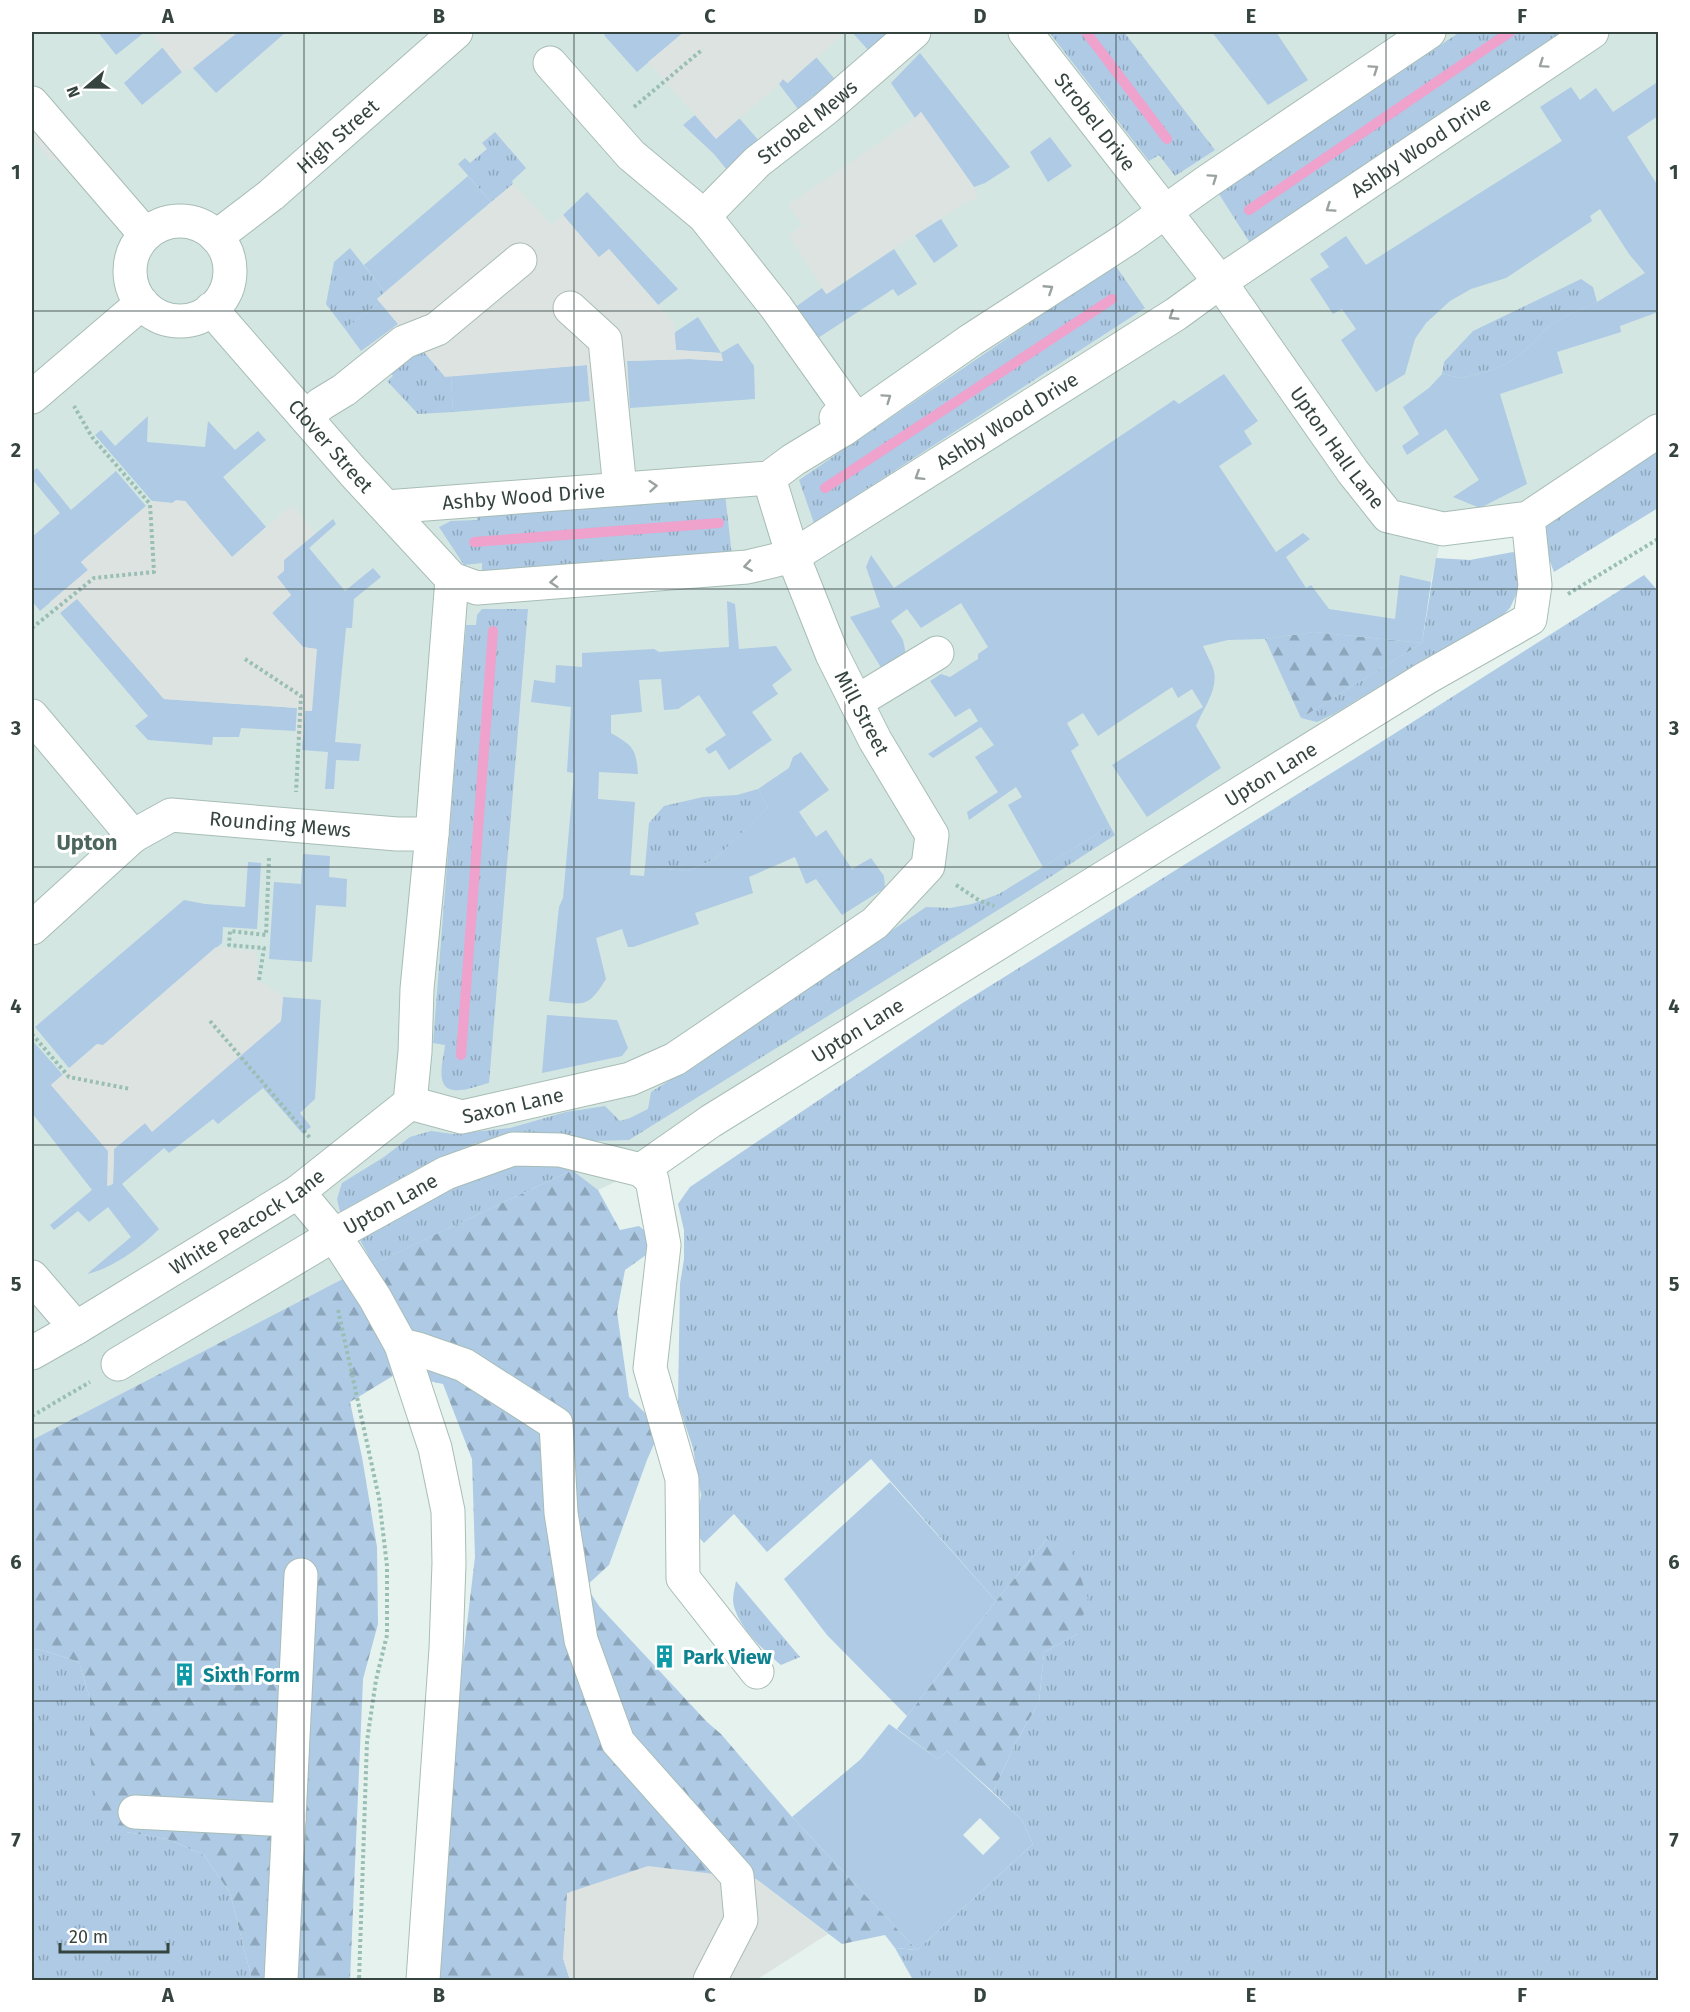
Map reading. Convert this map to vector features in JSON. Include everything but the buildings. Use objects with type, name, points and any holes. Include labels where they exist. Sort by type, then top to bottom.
[{"type":"street","name":"High Street","points":[[216,237],[271,195],[456,32]]},
{"type":"street","name":"Strobel Mews","points":[[704,216],[757,162],[824,110],[914,32]]},
{"type":"street","name":"Strobel Drive","points":[[1025,32],[1166,213]]},
{"type":"street","name":"Ashby Wood Drive","points":[[452,579],[477,588],[747,567],[793,556],[1176,314],[1592,32]]},
{"type":"street","points":[[793,556],[769,478],[793,460],[844,429],[970,340],[1166,213],[1208,181],[1422,34]]},
{"type":"street","points":[[550,63],[631,155],[704,216],[776,307],[847,407],[836,418],[844,429]]},
{"type":"street","points":[[32,103],[145,234]]},
{"type":"street","points":[[1166,213],[1220,282]]},
{"type":"street","points":[[177,221],[190,222],[204,227],[216,237],[226,252],[229,269],[228,286],[220,300],[211,309],[197,317],[183,321],[165,319],[142,303],[134,287],[130,271],[131,257],[137,242],[145,234],[162,225],[177,221]]},
{"type":"street","points":[[306,417],[404,342],[437,329],[520,260]]},
{"type":"street","name":"Upton Hall Lane","points":[[1220,282],[1353,472],[1388,516],[1443,529],[1528,518],[1659,431]]},
{"type":"street","points":[[32,397],[142,303]]},
{"type":"street","points":[[570,308],[605,340],[620,489]]},
{"type":"street","name":"Clover Street","points":[[211,309],[452,579]]},
{"type":"street","name":"Ashby Wood Drive","points":[[386,507],[769,478]]},
{"type":"street","points":[[1528,518],[1535,585],[1530,619]]},
{"type":"street","name":"Mill Street","points":[[793,556],[832,654],[875,740],[932,835],[928,866]]},
{"type":"street","points":[[410,1103],[415,1052],[417,989],[452,579]]},
{"type":"street","name":"Upton Lane","points":[[118,1364],[334,1235],[446,1173],[513,1149],[560,1150],[641,1170],[711,1121],[1041,916],[1426,678],[1530,619]]},
{"type":"street","points":[[856,702],[937,653]]},
{"type":"street","points":[[32,716],[133,836]]},
{"type":"street","name":"Rounding Mews","points":[[32,928],[133,836],[171,815],[397,834],[432,834]]},
{"type":"street","name":"Saxon Lane","points":[[410,1103],[462,1117],[630,1079],[675,1059],[874,923],[928,866]]},
{"type":"street","name":"White Peacock Lane","points":[[32,1353],[298,1192],[410,1103]]},
{"type":"street","points":[[641,1170],[652,1180],[664,1245],[650,1368],[682,1479],[683,1578],[757,1672]]},
{"type":"street","points":[[298,1192],[334,1235],[375,1298],[401,1345],[435,1448],[448,1511],[446,1649],[423,1980]]},
{"type":"street","points":[[32,1277],[76,1328]]},
{"type":"street","points":[[401,1345],[464,1365],[556,1424],[561,1513],[580,1640],[618,1742],[737,1876],[741,1920],[710,1980]]},
{"type":"street","points":[[281,1980],[301,1575]]},
{"type":"street","points":[[135,1812],[289,1820]]},
{"type":"path","points":[[609,131],[644,98],[703,49]]},
{"type":"path","points":[[32,628],[94,578],[154,572],[150,504],[92,437],[73,406]]},
{"type":"path","points":[[1530,619],[1659,538]]},
{"type":"path","points":[[245,659],[301,696],[266,935],[230,931],[229,945],[264,948],[259,980]]},
{"type":"path","points":[[928,866],[980,901],[1041,916]]},
{"type":"path","points":[[210,1021],[313,1141]]},
{"type":"path","points":[[32,1034],[69,1077],[130,1089]]},
{"type":"path","points":[[337,1304],[379,1498],[387,1566],[387,1635],[376,1680],[367,1742],[359,1980]]},
{"type":"path","points":[[32,1416],[118,1364]]},
{"type":"shaded area","points":[[32,32],[1658,32],[1658,431],[1528,518],[1443,529],[1431,582],[1422,643],[1426,678],[641,1170],[598,1190],[572,1170],[358,1271],[32,1440]]},
{"type":"shaded area","points":[[150,32],[238,32],[193,68],[182,72]]},
{"type":"shaded area","points":[[684,32],[846,32],[787,83],[783,79],[716,139],[648,62]]},
{"type":"shaded area","points":[[921,112],[974,187],[978,197],[963,204],[826,294],[789,235],[803,225],[788,205]]},
{"type":"shaded area","points":[[32,122],[64,160],[50,160],[32,138]]},
{"type":"shaded area","points":[[513,184],[552,225],[563,215],[599,257],[609,249],[674,323],[676,350],[721,353],[723,361],[689,359],[627,361],[629,398],[590,401],[587,365],[445,377],[418,345],[389,370],[369,346],[398,324],[377,299]]},
{"type":"shaded area","points":[[176,500],[185,501],[232,557],[292,505],[315,533],[284,560],[284,571],[277,577],[291,595],[272,613],[303,647],[317,649],[312,711],[305,711],[303,740],[295,739],[297,708],[164,699],[77,599],[60,613],[50,602],[88,570],[81,562],[152,501],[172,503]]},
{"type":"shaded area","points":[[216,947],[256,951],[259,980],[283,997],[281,1021],[152,1132],[145,1123],[114,1149],[113,1184],[107,1186],[108,1151],[51,1085],[97,1044],[103,1045]]},
{"type":"shaded area","points":[[648,1866],[756,1879],[828,1934],[756,1980],[570,1980],[563,1958],[567,1893]]},
{"type":"green space","points":[[98,32],[145,32],[116,55]]},
{"type":"green space","points":[[238,32],[286,32],[216,93],[193,68]]},
{"type":"green space","points":[[608,32],[684,32],[637,72],[604,35]]},
{"type":"green space","points":[[852,32],[892,32],[869,51]]},
{"type":"green space","points":[[1049,32],[1124,32],[1215,150],[1175,176],[1159,155],[1149,161]]},
{"type":"green space","points":[[1212,32],[1276,32],[1308,80],[1268,105]]},
{"type":"green space","points":[[1460,32],[1565,32],[1252,246],[1219,194]]},
{"type":"green space","points":[[163,47],[182,72],[142,105],[124,83]]},
{"type":"green space","points":[[920,53],[1010,167],[985,183],[974,187],[921,112],[915,118],[891,83]]},
{"type":"green space","points":[[816,57],[838,83],[817,101],[813,96],[798,109],[779,84],[783,79],[788,83]]},
{"type":"green space","points":[[1656,83],[1658,116],[1627,137],[1658,186],[1658,312],[1620,326],[1621,332],[1557,352],[1563,373],[1500,394],[1527,484],[1480,508],[1453,497],[1479,480],[1446,429],[1407,455],[1402,446],[1419,434],[1403,407],[1429,388],[1442,374],[1462,378],[1493,370],[1511,361],[1529,347],[1548,327],[1565,316],[1597,302],[1645,273],[1629,254],[1600,209],[1590,216],[1592,221],[1506,278],[1471,289],[1450,301],[1426,323],[1415,339],[1405,374],[1376,392],[1341,340],[1356,329],[1342,309],[1333,314],[1310,279],[1329,267],[1320,254],[1346,236],[1366,265],[1562,141],[1540,107],[1571,87],[1580,100],[1596,88],[1613,112]]},
{"type":"green space","points":[[695,115],[716,138],[739,118],[760,142],[727,170],[714,154],[683,125]]},
{"type":"green space","points":[[495,132],[526,168],[512,181],[513,184],[491,202],[458,164],[465,158],[470,163],[487,149],[482,143]]},
{"type":"green space","points":[[1050,137],[1072,166],[1048,182],[1030,152]]},
{"type":"green space","points":[[468,176],[491,202],[385,292],[364,265]]},
{"type":"green space","points":[[587,192],[678,289],[658,305],[609,249],[599,258],[563,215]]},
{"type":"green space","points":[[941,219],[958,246],[934,263],[915,235]]},
{"type":"green space","points":[[350,248],[385,292],[377,299],[380,302],[345,329],[326,304],[334,262]]},
{"type":"green space","points":[[894,249],[917,284],[898,296],[893,289],[818,338],[797,306],[822,288],[827,294]]},
{"type":"green space","points":[[1115,265],[1145,308],[814,523],[799,480]]},
{"type":"green space","points":[[1581,279],[1593,287],[1597,302],[1565,316],[1548,327],[1529,347],[1511,361],[1493,370],[1462,378],[1442,374],[1444,362],[1473,331]]},
{"type":"green space","points":[[380,302],[398,324],[361,351],[345,329]]},
{"type":"green space","points":[[698,317],[721,353],[676,350],[674,333]]},
{"type":"green space","points":[[738,343],[754,366],[755,399],[630,408],[627,361],[689,359],[723,361],[721,353]]},
{"type":"green space","points":[[418,345],[445,376],[451,376],[453,412],[418,414],[387,381],[393,376],[389,370]]},
{"type":"green space","points":[[587,365],[590,401],[453,412],[451,376]]},
{"type":"green space","points":[[1224,374],[1258,421],[1244,431],[1252,444],[1219,466],[1276,552],[1303,533],[1310,539],[1286,557],[1306,588],[1311,585],[1329,609],[1395,619],[1400,575],[1431,582],[1422,643],[1314,632],[1265,639],[1228,640],[1203,646],[1215,675],[1213,690],[1196,726],[1221,768],[1147,817],[1112,765],[1203,707],[1192,689],[1178,698],[1172,687],[1098,736],[1083,713],[1067,723],[1079,745],[1071,751],[1110,826],[1043,867],[1008,805],[1022,797],[1016,787],[969,820],[967,812],[998,792],[975,757],[994,745],[981,727],[933,758],[928,754],[978,721],[970,708],[955,717],[930,681],[941,674],[950,677],[978,659],[978,654],[988,647],[961,603],[921,628],[907,609],[891,621],[903,640],[906,655],[882,669],[850,617],[880,607],[866,567],[871,555],[894,588],[1174,400],[1179,404]]},
{"type":"green space","points":[[148,416],[147,442],[205,447],[208,421],[235,450],[258,431],[266,440],[223,477],[266,527],[232,557],[185,501],[172,503],[152,501],[95,435],[101,430],[115,446]]},
{"type":"green space","points":[[1658,451],[1658,508],[1554,572],[1546,551],[1546,524]]},
{"type":"green space","points":[[37,468],[71,510],[116,471],[146,506],[81,562],[88,570],[40,611],[32,601],[32,537],[60,513],[32,479],[32,472]]},
{"type":"green space","points":[[725,494],[732,556],[482,574],[482,563],[464,565],[439,527],[451,521],[477,520],[477,512]]},
{"type":"green space","points":[[333,519],[336,524],[309,548],[345,591],[373,568],[381,577],[354,599],[352,628],[346,628],[335,742],[361,744],[359,761],[336,760],[334,789],[325,789],[328,752],[302,750],[305,711],[311,711],[316,649],[303,647],[272,613],[291,595],[277,577],[284,560]]},
{"type":"green space","points":[[1513,552],[1522,558],[1526,580],[1510,608],[1488,630],[1424,659],[1317,722],[1301,718],[1422,643],[1436,558],[1470,560]]},
{"type":"green space","points":[[1644,575],[1658,591],[1658,1980],[913,1980],[895,1948],[917,1950],[1033,1844],[1022,1820],[993,1792],[1015,1744],[1039,1702],[1044,1652],[1078,1634],[1047,1539],[996,1601],[871,1459],[767,1552],[734,1514],[704,1543],[695,1533],[701,1495],[693,1448],[678,1403],[680,1284],[684,1259],[684,1230],[678,1204],[690,1187],[961,1004]]},
{"type":"green space","points":[[77,598],[164,699],[298,708],[296,731],[241,728],[239,737],[213,737],[212,745],[148,740],[135,726],[148,716],[60,613]]},
{"type":"green space","points":[[727,601],[735,604],[739,649],[776,646],[792,670],[772,685],[778,694],[752,712],[772,740],[729,770],[716,750],[709,754],[705,749],[726,735],[699,695],[678,709],[664,710],[661,679],[639,680],[642,712],[611,715],[611,733],[632,749],[638,774],[599,772],[598,799],[635,802],[630,875],[644,876],[645,867],[688,871],[715,859],[768,807],[758,789],[789,768],[793,757],[801,752],[829,790],[799,812],[816,837],[826,830],[852,869],[871,858],[884,876],[885,888],[842,915],[816,879],[806,884],[795,857],[749,877],[753,893],[695,913],[699,924],[633,947],[628,947],[622,929],[596,938],[606,979],[594,996],[577,1004],[549,1001],[559,907],[563,898],[574,773],[567,772],[571,707],[531,702],[534,680],[555,683],[556,665],[582,667],[582,653],[654,649],[659,652],[729,647]]},
{"type":"green space","points":[[482,609],[528,609],[489,1083],[469,1089],[455,1090],[449,1089],[442,1079],[445,1045],[433,1043],[466,625],[476,625],[477,615]]},
{"type":"green space","points":[[1314,632],[1422,643],[1301,718],[1265,639]]},
{"type":"green space","points":[[758,789],[768,807],[715,859],[688,871],[645,867],[649,823],[664,806],[703,797],[737,795]]},
{"type":"green space","points":[[1110,826],[1115,835],[629,1140],[593,1141],[511,1137],[473,1144],[421,1167],[340,1212],[337,1199],[342,1183],[384,1157],[410,1137],[431,1131],[453,1134],[510,1128],[566,1112],[605,1106],[620,1121],[648,1109],[651,1092],[721,1048],[926,907],[950,908],[972,904],[999,894]]},
{"type":"green space","points":[[303,854],[330,856],[329,877],[347,879],[346,907],[316,905],[312,962],[269,959],[274,882],[301,884]]},
{"type":"green space","points":[[248,862],[261,863],[257,929],[223,927],[222,943],[103,1046],[97,1044],[69,1068],[35,1027],[184,900],[245,907]]},
{"type":"green space","points":[[283,997],[321,1000],[315,1099],[300,1113],[311,1127],[302,1133],[263,1088],[218,1124],[213,1119],[169,1153],[164,1148],[122,1184],[159,1229],[126,1256],[107,1267],[87,1274],[131,1237],[108,1207],[89,1222],[78,1211],[54,1230],[50,1225],[92,1190],[32,1113],[32,1040],[63,1075],[51,1085],[108,1151],[108,1186],[113,1184],[114,1149],[145,1123],[152,1131],[281,1021]]},
{"type":"green space","points":[[547,1015],[617,1020],[628,1048],[622,1056],[542,1073]]},
{"type":"green space","points":[[515,1160],[564,1163],[572,1170],[373,1264],[360,1240],[458,1185]]},
{"type":"green space","points":[[572,1170],[598,1190],[620,1230],[639,1226],[652,1237],[653,1250],[625,1270],[617,1312],[629,1397],[648,1416],[657,1437],[609,1565],[586,1586],[599,1606],[707,1722],[721,1734],[792,1817],[917,1950],[895,1948],[885,1935],[842,1944],[756,1879],[563,1958],[570,1980],[440,1980],[462,1666],[475,1557],[472,1459],[443,1384],[396,1374],[350,1402],[377,1547],[378,1624],[363,1679],[350,1980],[252,1980],[230,1893],[204,1855],[167,1839],[126,1832],[114,1825],[98,1807],[90,1756],[90,1699],[79,1662],[32,1649],[32,1440],[358,1271]]},
{"type":"green space","points":[[890,1482],[996,1601],[907,1716],[827,1635],[784,1579]]},
{"type":"green space","points":[[1047,1539],[1071,1550],[1088,1598],[1078,1634],[1044,1652],[1039,1702],[1015,1744],[993,1792],[947,1751],[938,1759],[897,1729]]},
{"type":"green space","points":[[736,1581],[800,1657],[781,1665],[751,1636],[735,1609],[733,1598]]},
{"type":"green space","points":[[32,1649],[79,1662],[90,1699],[90,1756],[126,1832],[167,1839],[204,1855],[230,1893],[252,1980],[32,1980]]},
{"type":"green space","points":[[889,1724],[938,1759],[947,1751],[1022,1820],[1033,1844],[917,1950],[792,1817],[861,1759]],"holes":[[[980,1818],[1000,1838],[983,1855],[963,1835]]]},
{"type":"waterway","points":[[1086,32],[1167,139]]},
{"type":"waterway","points":[[1249,210],[1510,32]]},
{"type":"waterway","points":[[825,488],[1112,299]]},
{"type":"waterway","points":[[474,542],[719,523]]},
{"type":"waterway","points":[[461,1055],[493,631]]},
{"type":"place","name":"Park View","points":[[665,1657]]},
{"type":"place","name":"Sixth Form","points":[[185,1675]]},
{"type":"district","name":"Upton","points":[[87,842]]}]
